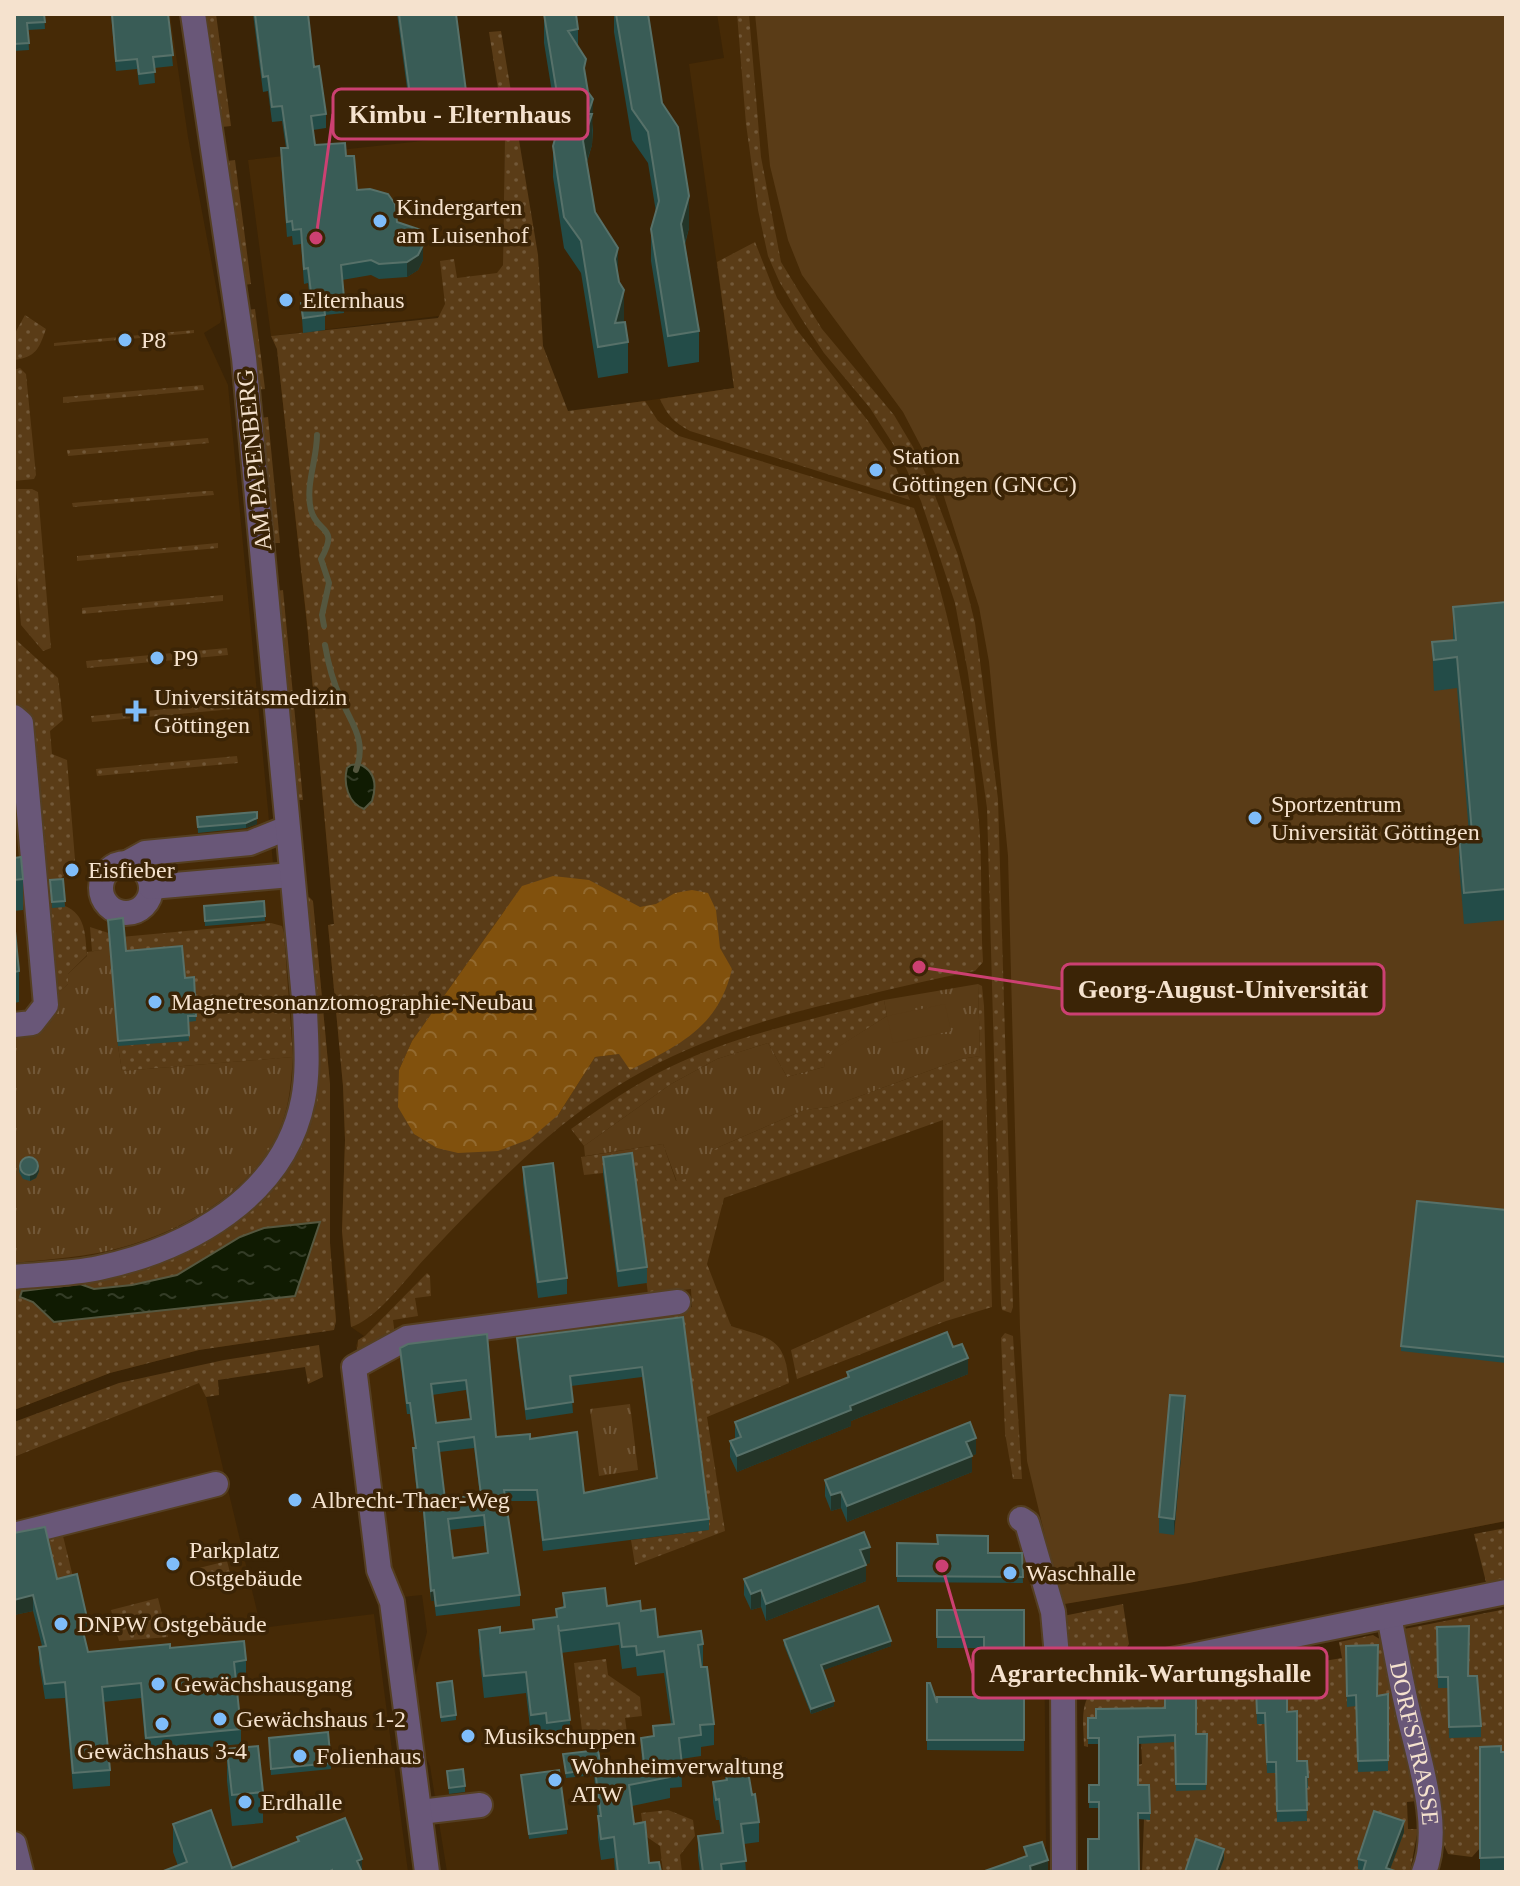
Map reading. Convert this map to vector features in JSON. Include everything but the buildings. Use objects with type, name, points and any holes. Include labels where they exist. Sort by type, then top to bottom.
[{"type":"street","name":"AM PAPENBERG","points":[[14,1277],[96,1269],[179,1243],[208,1226],[245,1199],[275,1168],[293,1133],[303,1101],[308,1064],[244,358],[193,14]]},
{"type":"street","points":[[14,717],[21,723],[46,1005],[32,1023],[14,1025]]},
{"type":"street","points":[[127,863],[145,872],[151,887],[148,901],[136,911],[120,913],[107,905],[101,895],[102,879],[112,867],[145,853],[250,843],[287,828]]},
{"type":"street","points":[[151,887],[291,875]]},
{"type":"street","points":[[427,1872],[392,1602],[379,1570],[354,1367],[407,1338],[678,1302]]},
{"type":"street","points":[[14,1535],[216,1484]]},
{"type":"street","points":[[1021,1519],[1027,1523],[1053,1612],[1058,1667],[1063,1682],[1064,1872]]},
{"type":"street","points":[[1063,1682],[1506,1592]]},
{"type":"street","name":"DORFSTRASSE","points":[[1389,1616],[1425,1787],[1432,1839],[1430,1859],[1424,1872]]},
{"type":"street","points":[[420,1812],[480,1805]]},
{"type":"street","points":[[14,1844],[21,1872]]},
{"type":"shaded area","name":"Universitätsmedizin Göttingen","points":[[14,14],[170,14],[188,137],[222,318],[220,323],[204,333],[228,385],[273,863],[305,898],[313,901],[330,1084],[330,1243],[336,1321],[334,1330],[199,1350],[110,1373],[14,1410]]},
{"type":"shaded area","points":[[717,14],[1506,14],[1506,1521],[1189,1583],[1173,1581],[1147,1590],[1044,1607],[1046,1847],[985,1872],[447,1872],[430,1766],[424,1753],[415,1677],[427,1632],[422,1595],[403,1597],[390,1569],[356,1346],[364,1336],[351,1327],[345,1278],[342,1231],[343,1086],[328,925],[334,924],[308,636],[277,349],[568,412],[734,388],[689,64],[724,58]]},
{"type":"shaded area","name":"Kindergarten am Luisenhof","points":[[505,132],[503,265],[472,312],[271,336],[248,160]]},
{"type":"shaded area","points":[[200,1382],[261,1628],[374,1614],[408,1872],[14,1872],[14,1457]]},
{"type":"green space","points":[[206,14],[216,14],[231,126],[222,127]]},
{"type":"green space","points":[[737,14],[749,14],[761,157],[781,262],[822,329],[894,415],[913,447],[958,555],[975,623],[998,799],[1011,1313],[1002,1310],[1001,1304],[987,808],[955,603],[921,501],[900,455],[870,408],[824,353],[779,281],[768,256],[746,124]]},
{"type":"green space","name":"Sportzentrum Universität Göttingen","points":[[755,14],[1506,14],[1506,1521],[1059,1605],[1027,1461],[1020,1329],[1008,856],[989,662],[979,607],[939,481],[903,412],[802,275],[788,240],[770,166]]},
{"type":"green space","points":[[501,31],[538,255],[543,346],[568,411],[645,401],[658,421],[679,436],[914,508],[948,619],[969,733],[980,829],[983,962],[975,971],[815,1007],[728,1033],[647,1069],[571,1118],[533,1150],[455,1227],[383,1305],[351,1327],[342,1231],[343,1086],[328,925],[334,924],[308,632],[277,349],[271,336],[438,318],[445,304],[440,261],[454,259],[457,278],[497,273],[503,265],[505,132],[489,32]],"holes":[[[505,910],[726,962],[732,969],[619,1054],[595,1057],[558,1115],[399,1070],[412,1041]]]},
{"type":"green space","points":[[235,160],[251,284],[244,285],[227,161]]},
{"type":"green space","points":[[755,242],[777,298],[797,330],[889,452],[910,500],[690,431],[675,421],[665,409],[660,399],[734,388],[717,262]]},
{"type":"green space","points":[[255,309],[265,389],[257,390],[247,310]]},
{"type":"green space","points":[[25,315],[46,329],[36,351],[14,360],[14,335]]},
{"type":"green space","points":[[194,330],[194,333],[54,346],[54,343]]},
{"type":"green space","points":[[20,368],[26,374],[36,475],[34,479],[14,481],[14,370]]},
{"type":"green space","points":[[203,385],[204,390],[63,403],[63,397]]},
{"type":"green space","points":[[268,417],[280,543],[273,543],[260,418]]},
{"type":"green space","points":[[208,438],[209,443],[68,456],[67,450]]},
{"type":"green space","points":[[15,489],[38,492],[51,648],[43,651],[21,625],[14,543]]},
{"type":"green space","points":[[213,491],[214,495],[73,507],[72,503]]},
{"type":"green space","points":[[218,543],[218,548],[77,561],[77,556]]},
{"type":"green space","points":[[283,590],[303,800],[296,800],[277,591]]},
{"type":"green space","points":[[223,595],[223,601],[82,614],[82,608]]},
{"type":"green space","points":[[14,638],[58,678],[63,720],[50,731],[52,754],[67,760],[75,860],[62,878],[65,906],[81,920],[87,955],[68,974],[68,984],[52,999],[28,716],[14,703]]},
{"type":"green space","points":[[227,648],[228,655],[87,668],[86,661]]},
{"type":"green space","points":[[232,703],[233,709],[92,722],[91,716]]},
{"type":"green space","points":[[237,756],[238,763],[97,776],[96,769]]},
{"type":"green space","points":[[553,876],[589,880],[640,907],[656,904],[675,893],[692,890],[708,893],[716,910],[720,948],[732,969],[726,989],[717,1006],[694,1032],[648,1061],[630,1070],[619,1054],[595,1057],[558,1115],[530,1139],[498,1151],[458,1153],[437,1148],[414,1134],[398,1107],[399,1070],[412,1041],[522,886]]},
{"type":"green space","points":[[305,898],[313,901],[330,1084],[330,1243],[336,1321],[334,1330],[199,1350],[110,1373],[14,1410],[14,1287],[142,1266],[301,1142],[316,1105],[318,1077]]},
{"type":"green space","points":[[271,923],[282,926],[284,933],[293,1057],[122,1071],[110,950],[92,951],[90,927],[121,937]]},
{"type":"green space","points":[[110,949],[122,1071],[293,1057],[285,1115],[271,1146],[256,1167],[218,1203],[195,1217],[171,1230],[110,1250],[14,1263],[14,1033],[68,984],[68,974],[87,956],[87,952]]},
{"type":"green space","points":[[978,984],[982,986],[984,1006],[992,1307],[946,1321],[797,1379],[791,1350],[944,1281],[943,1120],[724,1198],[707,1264],[731,1326],[773,1342],[784,1356],[789,1383],[707,1417],[725,1531],[635,1565],[631,1540],[708,1530],[683,1328],[605,1338],[603,1319],[692,1307],[691,1289],[648,1294],[632,1170],[584,1175],[581,1157],[663,1144],[676,1181],[712,1150],[804,1110],[830,1107],[961,1059],[980,1056]]},
{"type":"green space","points":[[978,984],[980,1056],[961,1059],[830,1107],[804,1110],[712,1150],[707,1171],[677,1182],[663,1144],[585,1156],[584,1146],[671,1084],[717,1059],[768,1043],[787,1077],[824,1067],[825,1055],[887,1016],[884,1000]]},
{"type":"green space","points":[[884,1000],[887,1016],[826,1055],[824,1067],[787,1077],[768,1043],[717,1059],[671,1084],[584,1146],[571,1129],[632,1088],[696,1055],[748,1037]]},
{"type":"green space","points":[[945,1004],[951,1031],[893,1043],[887,1016]]},
{"type":"green space","points":[[427,1273],[430,1276],[431,1296],[415,1298],[418,1316],[393,1320],[395,1335],[357,1357],[358,1340]]},
{"type":"green space","points":[[1005,1333],[1013,1336],[1022,1479],[1013,1479],[1005,1433],[1001,1338]]},
{"type":"green space","points":[[319,1345],[323,1377],[308,1384],[305,1367],[218,1380],[219,1395],[206,1397],[199,1383],[14,1457],[14,1422],[119,1383],[224,1360]]},
{"type":"green space","points":[[630,1404],[638,1470],[599,1476],[590,1409]]},
{"type":"green space","points":[[1506,1528],[1506,1582],[1487,1586],[1474,1534]]},
{"type":"green space","points":[[63,1536],[73,1577],[54,1582],[44,1540]]},
{"type":"green space","points":[[227,1561],[232,1580],[203,1587],[199,1568]]},
{"type":"green space","points":[[158,1598],[168,1637],[119,1641],[111,1610]]},
{"type":"green space","points":[[1123,1604],[1129,1644],[1122,1655],[1065,1666],[1063,1616]]},
{"type":"green space","points":[[1506,1609],[1506,1847],[1480,1848],[1472,1857],[1448,1854],[1443,1843],[1401,1633],[1404,1629]]},
{"type":"green space","points":[[1373,1635],[1383,1641],[1417,1801],[1407,1802],[1408,1829],[1418,1829],[1410,1872],[1142,1872],[1144,1819],[1138,1792],[1138,1765],[1142,1764],[1140,1715],[1088,1725],[1088,1747],[1084,1746],[1085,1703],[1092,1692],[1297,1651],[1300,1665],[1342,1658],[1339,1642]]},
{"type":"green space","points":[[606,1659],[608,1675],[640,1697],[642,1716],[625,1718],[627,1733],[583,1739],[574,1663]]},
{"type":"green space","points":[[668,1810],[693,1820],[695,1836],[680,1855],[682,1872],[663,1872],[660,1846],[644,1835],[641,1813]]},
{"type":"water","points":[[359,764],[369,770],[375,784],[372,801],[364,809],[351,798],[346,780],[347,768]]},
{"type":"water","points":[[320,1222],[295,1296],[54,1322],[33,1302],[20,1297],[22,1291],[80,1284],[94,1289],[177,1275],[240,1237],[264,1228]]},
{"type":"waterway","points":[[317,435],[310,501],[314,518],[328,535],[321,559],[329,583],[322,615],[324,626]]},
{"type":"waterway","points":[[325,645],[336,686],[359,741],[356,770]]},
{"type":"place","name":"Kindergarten am Luisenhof","points":[[380,221]]},
{"type":"place","name":"Kimbu - Elternhaus","points":[[316,238]]},
{"type":"place","name":"Elternhaus","points":[[286,300]]},
{"type":"place","name":"P8","points":[[125,340]]},
{"type":"place","name":"Station Göttingen (GNCC)","points":[[876,470]]},
{"type":"place","name":"P9","points":[[157,658]]},
{"type":"place","name":"Universitätsmedizin Göttingen","points":[[136,711]]},
{"type":"place","name":"Sportzentrum Universität Göttingen","points":[[1255,818]]},
{"type":"place","name":"Eisfieber","points":[[72,870]]},
{"type":"place","name":"Georg-August-Universität","points":[[919,967]]},
{"type":"place","name":"Magnetresonanztomographie-Neubau","points":[[155,1002]]},
{"type":"place","name":"Albrecht-Thaer-Weg","points":[[295,1500]]},
{"type":"place","name":"Parkplatz Ostgebäude","points":[[173,1564]]},
{"type":"place","name":"Agrartechnik-Wartungshalle","points":[[942,1566]]},
{"type":"place","name":"Waschhalle","points":[[1010,1573]]},
{"type":"place","name":"DNPW Ostgebäude","points":[[61,1624]]},
{"type":"place","name":"Gewächshausgang","points":[[158,1684]]},
{"type":"place","name":"Gewächshaus 1-2","points":[[220,1719]]},
{"type":"place","name":"Gewächshaus 3-4","points":[[162,1724]]},
{"type":"place","name":"Musikschuppen","points":[[468,1736]]},
{"type":"place","name":"Folienhaus","points":[[300,1756]]},
{"type":"place","name":"Wohnheimverwaltung ATW","points":[[555,1780]]},
{"type":"place","name":"Erdhalle","points":[[245,1802]]}]
